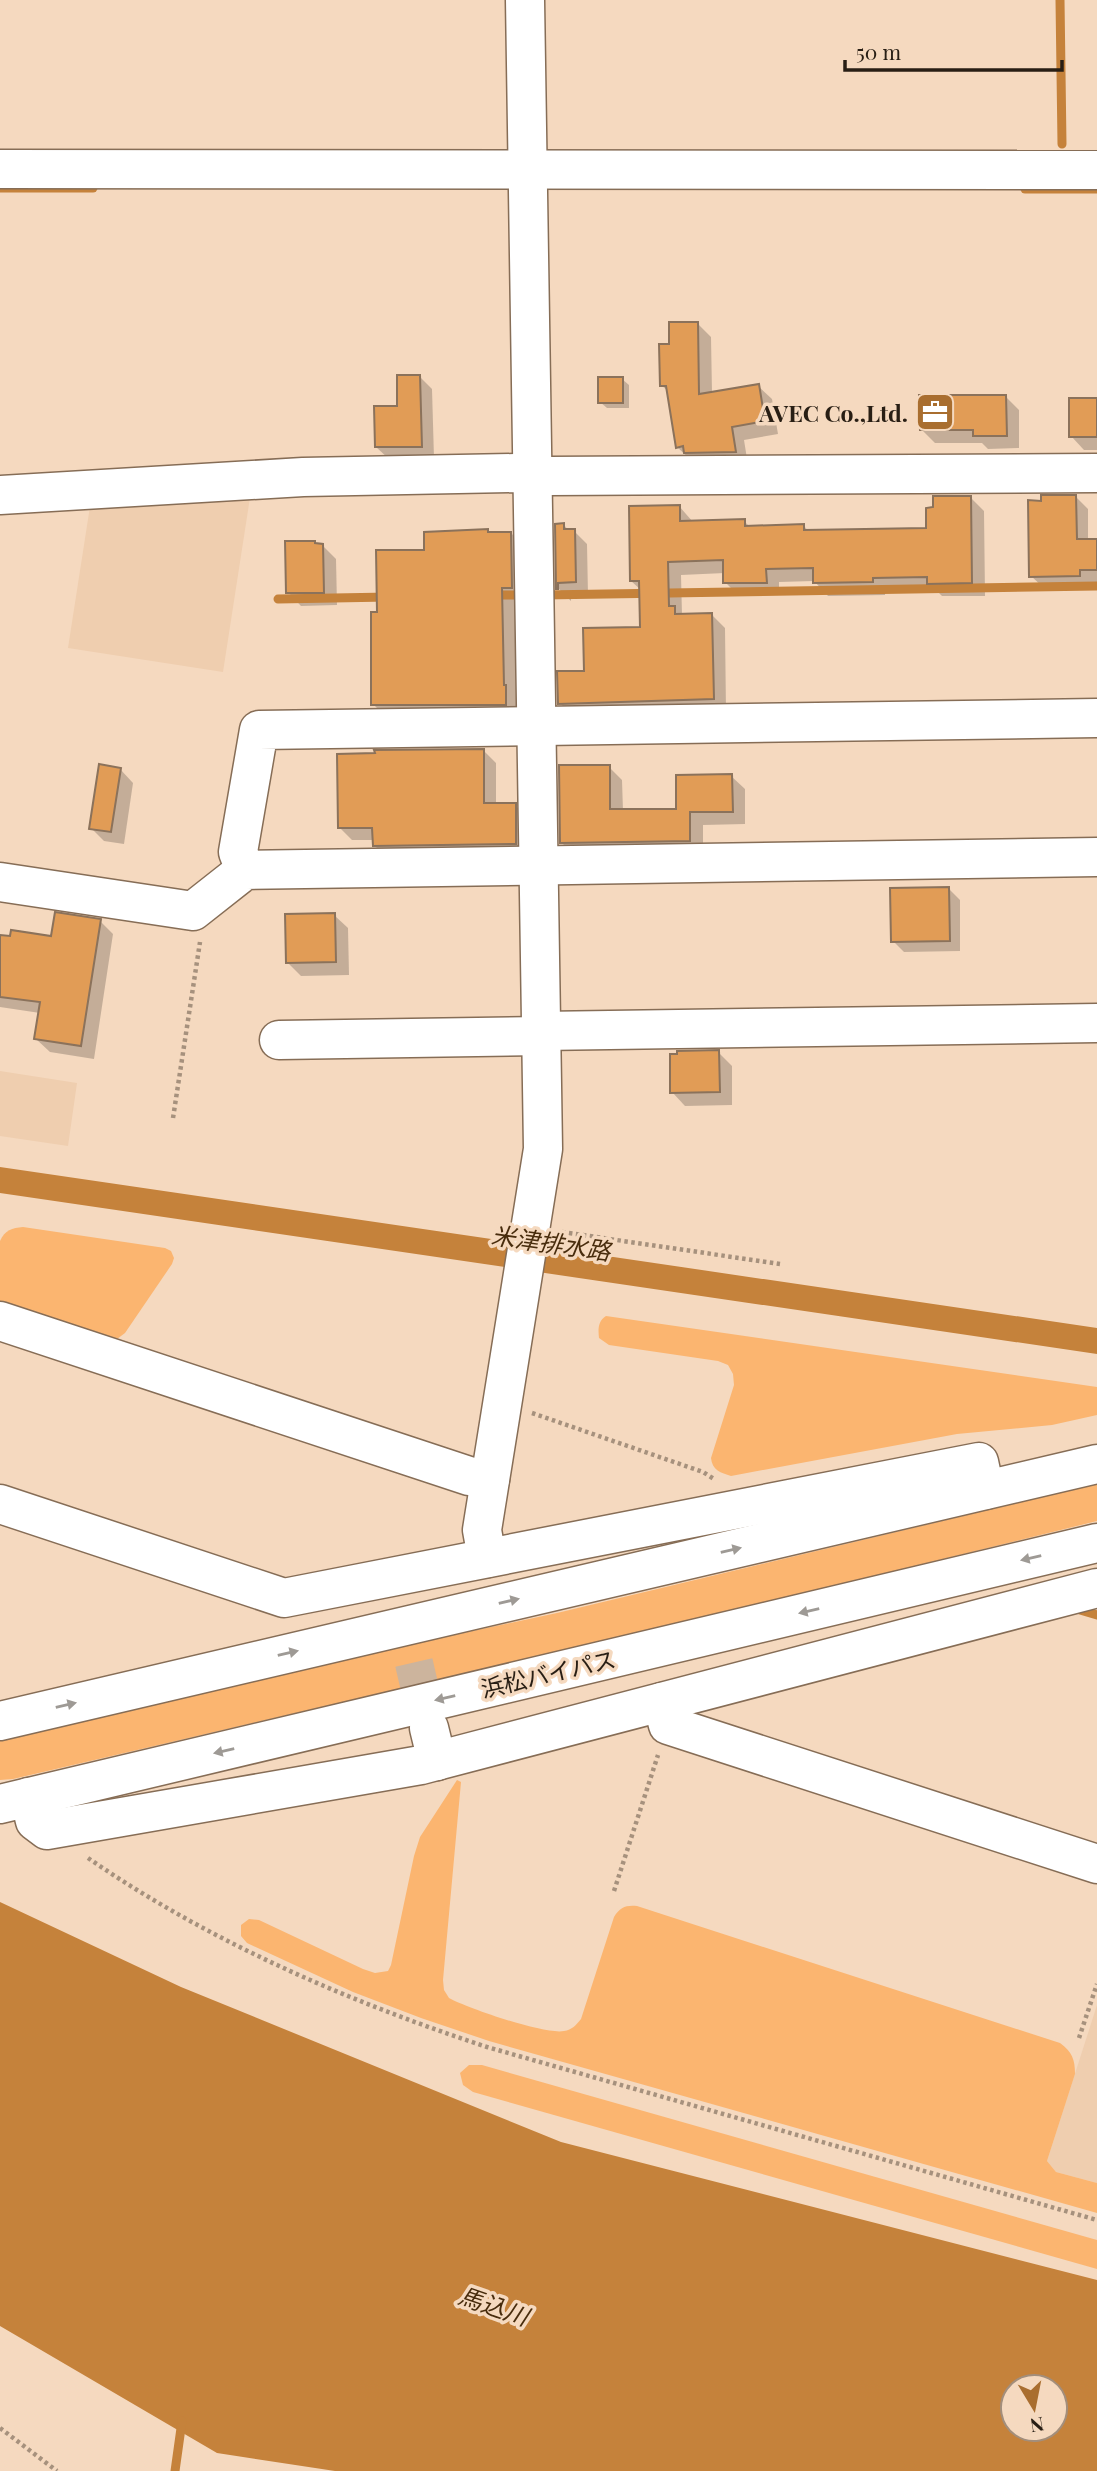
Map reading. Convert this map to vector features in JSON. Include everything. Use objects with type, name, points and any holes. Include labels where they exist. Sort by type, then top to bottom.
[{"type":"main road","points":[[487,1558],[482,1531],[543,1149],[525,0]]},
{"type":"main road","points":[[0,169],[1097,170]]},
{"type":"main road","points":[[0,495],[303,477],[1097,473]]},
{"type":"main road","points":[[245,870],[238,852],[259,730],[1097,718]]},
{"type":"main road","points":[[0,882],[193,911],[245,870],[1097,857]]},
{"type":"main road","points":[[279,1040],[1097,1023]]},
{"type":"main road","points":[[0,1321],[469,1476],[490,1479]]},
{"type":"main road","points":[[0,1504],[284,1598],[397,1592],[487,1558],[979,1462],[985,1490]]},
{"type":"main road","points":[[0,1721],[1097,1464]]},
{"type":"main road","name":"浜松バイパス","points":[[14,1801],[1097,1542]]},
{"type":"main road","points":[[14,1801],[47,1830],[433,1745],[665,1713],[1097,1588]]},
{"type":"main road","points":[[665,1713],[1097,1864]]},
{"type":"path","points":[[173,1118],[203,925],[193,911]]},
{"type":"path","points":[[530,1230],[780,1264]]},
{"type":"path","points":[[502,1404],[703,1472],[719,1484],[727,1512]]},
{"type":"path","points":[[614,1891],[665,1713]]},
{"type":"path","points":[[47,1830],[157,1901],[220,1937],[285,1969],[419,2024],[500,2051],[1097,2220]]},
{"type":"path","points":[[1079,2038],[1097,1984]]},
{"type":"path","points":[[0,2428],[57,2471]]},
{"type":"shaded area","points":[[251,491],[223,672],[68,648],[91,500]]},
{"type":"shaded area","points":[[0,1071],[77,1083],[68,1146],[0,1136]]},
{"type":"shaded area","points":[[23,1227],[165,1248],[171,1251],[174,1258],[125,1333],[107,1343],[0,1308],[0,1241],[9,1230]]},
{"type":"shaded area","points":[[606,1316],[1097,1387],[1097,1415],[1052,1425],[957,1434],[731,1476],[715,1468],[711,1458],[734,1385],[733,1374],[728,1365],[718,1361],[609,1345],[599,1338],[599,1325]]},
{"type":"shaded area","points":[[1097,1484],[1097,1521],[725,1613],[0,1780],[0,1741],[331,1661],[557,1613]]},
{"type":"shaded area","points":[[457,1780],[461,1782],[443,1980],[444,1990],[449,1998],[524,2025],[554,2031],[569,2030],[581,2019],[614,1917],[624,1907],[637,1906],[1060,2043],[1072,2056],[1075,2074],[1047,2161],[1056,2172],[1097,2183],[1097,2213],[489,2041],[353,1992],[247,1943],[241,1936],[241,1925],[249,1919],[259,1920],[363,1969],[375,1973],[388,1971],[420,1837]]},
{"type":"shaded area","points":[[1097,2005],[1097,2183],[1056,2172],[1047,2161]]},
{"type":"shaded area","points":[[469,2065],[482,2065],[1097,2240],[1097,2269],[473,2092],[463,2085],[460,2073]]},
{"type":"water","points":[[0,1167],[1097,1328],[1097,1354],[0,1193]]},
{"type":"water","name":"馬込川","points":[[0,1902],[181,1987],[561,2142],[1097,2280],[1097,2471],[335,2471],[217,2453],[0,2326]]},
{"type":"building","points":[[669,322],[698,322],[699,394],[759,384],[765,421],[732,427],[736,452],[684,453],[683,446],[676,448],[666,386],[660,386],[659,344],[669,344]]},
{"type":"building","points":[[397,375],[420,375],[422,447],[375,447],[374,406],[397,406]]},
{"type":"building","points":[[598,377],[623,377],[623,403],[598,403]]},
{"type":"building","points":[[919,395],[1006,395],[1007,436],[973,436],[973,430],[920,430]]},
{"type":"building","points":[[1069,398],[1097,398],[1097,437],[1069,437]]},
{"type":"building","points":[[1041,495],[1076,495],[1077,539],[1097,539],[1097,570],[1080,570],[1080,576],[1029,577],[1028,500],[1041,501]]},
{"type":"building","points":[[933,496],[971,496],[972,583],[927,584],[927,577],[873,578],[873,582],[813,583],[813,568],[766,569],[767,583],[723,583],[723,560],[668,562],[669,606],[675,606],[675,614],[712,613],[714,699],[558,704],[557,671],[584,671],[583,628],[640,627],[639,581],[630,581],[629,506],[680,505],[680,521],[745,519],[745,526],[804,524],[804,530],[926,528],[926,508],[933,507]]},
{"type":"building","points":[[564,523],[564,529],[575,529],[576,582],[558,583],[556,589],[555,524]]},
{"type":"building","points":[[488,529],[488,532],[511,532],[512,588],[502,588],[506,705],[371,705],[371,612],[377,612],[376,550],[424,550],[424,532]]},
{"type":"building","points":[[285,541],[315,541],[323,544],[324,593],[286,593]]},
{"type":"building","points":[[484,749],[484,803],[516,803],[516,844],[373,846],[372,828],[338,828],[337,754],[375,753],[374,750]]},
{"type":"building","points":[[99,764],[121,768],[111,832],[89,829]]},
{"type":"building","points":[[559,765],[610,765],[610,809],[676,809],[676,775],[732,774],[733,812],[690,812],[690,841],[560,843]]},
{"type":"building","points":[[949,887],[950,941],[891,942],[890,888]]},
{"type":"building","points":[[55,912],[101,919],[81,1046],[34,1039],[40,1002],[0,997],[0,935],[10,936],[11,930],[51,936]]},
{"type":"building","points":[[335,913],[336,962],[286,963],[285,914]]},
{"type":"building","points":[[719,1050],[720,1092],[670,1093],[670,1054],[677,1054],[677,1051]]},
{"type":"waterway","points":[[1060,0],[1062,144]]},
{"type":"waterway","points":[[0,188],[93,188]]},
{"type":"waterway","points":[[1025,189],[1097,189]]},
{"type":"waterway","points":[[543,595],[1097,586]]},
{"type":"waterway","points":[[490,595],[525,595]]},
{"type":"waterway","points":[[278,599],[389,597]]},
{"type":"waterway","points":[[1080,1610],[1097,1615]]},
{"type":"waterway","points":[[175,2471],[182,2421]]},
{"type":"tunnel","points":[[401,1607],[429,1728]]},
{"type":"place","name":"AVEC Co.,Ltd.","points":[[935,412]]},
{"type":"water label","name":"米津排水路","points":[[551,1242]]}]
